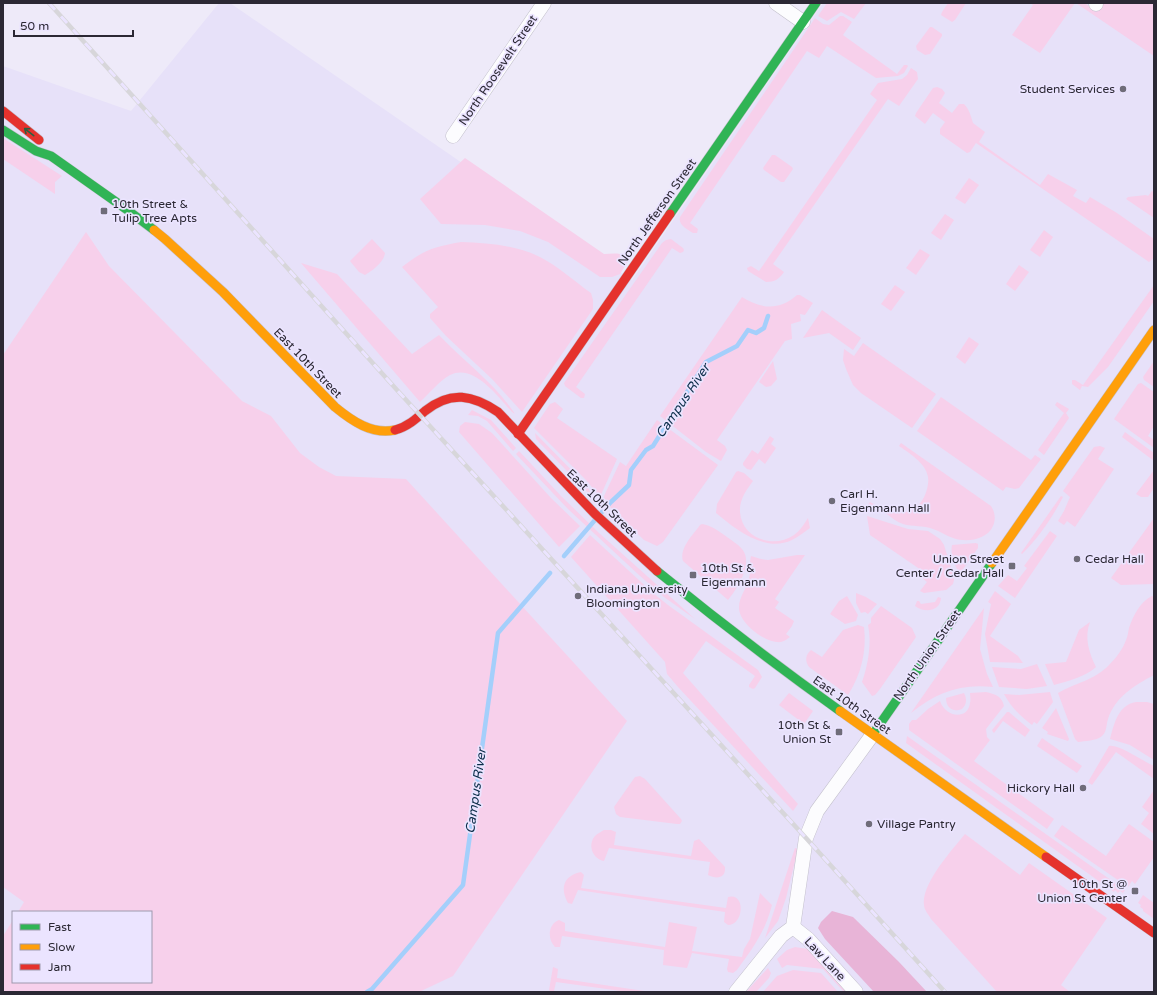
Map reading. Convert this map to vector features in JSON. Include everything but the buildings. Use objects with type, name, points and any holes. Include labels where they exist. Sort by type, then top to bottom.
[{"type":"street","name":"North Roosevelt Street","points":[[453,136],[544,3]]},
{"type":"street","points":[[776,3],[803,22]]},
{"type":"street","name":"North Jefferson Street","points":[[518,434],[816,3]]},
{"type":"street","name":"East 10th Street","points":[[3,111],[43,144],[51,156]]},
{"type":"street","name":"East 10th Street","points":[[3,130],[36,151],[51,156],[126,209],[165,239],[223,292],[335,407],[353,421],[374,430],[393,431],[411,423],[427,409],[438,402],[458,396],[467,396],[487,404],[498,412],[605,524],[655,569],[717,620],[781,669],[1154,933]]},
{"type":"street","name":"North Union Street","points":[[792,927],[806,838],[817,811],[873,734],[1154,330]]},
{"type":"street","points":[[736,992],[781,936],[792,927]]},
{"type":"street","name":"Law Lane","points":[[792,927],[808,939],[856,992]]},
{"type":"shaded area","name":"Indiana University Bloomington","points":[[219,3],[230,3],[632,280],[823,3],[1154,3],[1154,992],[3,992],[3,66],[131,111]]},
{"type":"shaded area","points":[[827,3],[866,3],[854,19],[841,12],[827,21],[818,16]]},
{"type":"shaded area","points":[[948,3],[966,3],[955,20],[952,22],[941,15]]},
{"type":"shaded area","points":[[1030,3],[1075,3],[1040,53],[1012,35],[1033,5]]},
{"type":"shaded area","points":[[1076,3],[1085,3],[1096,12],[1103,3],[1154,3],[1154,56]]},
{"type":"shaded area","points":[[840,16],[843,16],[852,22],[843,35],[897,74],[904,65],[907,65],[908,66],[904,73],[898,76],[876,78],[827,46],[819,58],[807,51],[690,223],[698,229],[697,233],[693,233],[682,225],[680,222],[680,217],[815,18],[823,24],[829,25]]},
{"type":"shaded area","points":[[930,27],[942,34],[942,36],[930,54],[925,55],[917,50],[916,46]]},
{"type":"shaded area","points":[[911,68],[917,72],[918,79],[899,106],[888,99],[773,264],[784,272],[774,281],[766,282],[748,271],[747,268],[751,266],[759,271],[877,100],[870,94],[878,83],[902,79],[907,75]]},
{"type":"shaded area","points":[[937,87],[942,89],[945,93],[939,103],[952,113],[959,104],[964,104],[966,106],[973,123],[985,132],[979,142],[1040,185],[1048,174],[1077,190],[1073,196],[1086,203],[1090,197],[1117,213],[1154,239],[1154,258],[1149,262],[976,143],[970,152],[967,153],[940,134],[940,129],[945,122],[933,113],[925,124],[915,116],[933,88]]},
{"type":"shaded area","points":[[3,138],[62,176],[55,182],[55,194],[3,159]]},
{"type":"shaded area","points":[[772,155],[775,155],[793,169],[784,182],[781,182],[763,168]]},
{"type":"shaded area","points":[[465,158],[604,254],[621,254],[624,256],[628,261],[620,274],[612,277],[600,277],[548,242],[520,231],[485,225],[441,224],[420,199]]},
{"type":"shaded area","points":[[969,178],[979,185],[965,204],[955,198]]},
{"type":"shaded area","points":[[1152,191],[1154,192],[1154,218],[1126,199],[1128,197],[1148,196]]},
{"type":"shaded area","points":[[945,214],[954,220],[941,240],[931,233]]},
{"type":"shaded area","points":[[1044,230],[1053,237],[1040,257],[1030,250]]},
{"type":"shaded area","points":[[86,232],[109,266],[242,401],[271,416],[300,453],[319,467],[336,476],[406,479],[627,721],[453,976],[419,992],[3,992],[3,936],[12,922],[12,983],[152,983],[152,911],[19,911],[24,902],[3,887],[3,355]]},
{"type":"shaded area","points":[[372,239],[385,253],[380,263],[365,275],[359,272],[350,261]]},
{"type":"shaded area","points":[[671,239],[683,248],[683,252],[680,253],[672,248],[576,387],[585,394],[584,398],[581,398],[565,386],[564,383],[662,243]]},
{"type":"shaded area","points":[[461,242],[501,245],[531,253],[553,265],[591,293],[593,309],[522,412],[492,379],[446,336],[430,318],[430,314],[438,307],[402,267],[429,250]]},
{"type":"shaded area","points":[[920,249],[930,255],[916,275],[906,268]]},
{"type":"shaded area","points":[[301,263],[337,274],[412,354],[439,335],[498,392],[515,414],[485,383],[468,374],[459,373],[450,375],[438,384],[420,402]]},
{"type":"shaded area","points":[[1019,265],[1029,272],[1015,291],[1006,284]]},
{"type":"shaded area","points":[[895,285],[905,292],[891,311],[881,304]]},
{"type":"shaded area","points":[[1154,285],[1154,301],[1108,367],[1088,387],[1082,386],[1080,390],[1072,384],[1072,380],[1075,380],[1083,385]]},
{"type":"shaded area","points":[[797,295],[800,295],[813,303],[805,315],[800,314],[801,321],[791,324],[792,339],[785,341],[717,440],[725,446],[727,450],[721,461],[706,452],[660,416],[742,297],[763,306],[777,306]]},
{"type":"shaded area","points":[[822,310],[861,338],[853,350],[829,333],[803,338]]},
{"type":"shaded area","points":[[969,337],[979,344],[965,364],[956,357]]},
{"type":"shaded area","points":[[863,343],[936,394],[912,428],[861,393],[853,385],[843,360],[844,349],[854,356]]},
{"type":"shaded area","points":[[773,361],[777,379],[771,386],[766,387],[759,382]]},
{"type":"shaded area","points":[[1154,361],[1154,387],[1144,380],[1143,377]]},
{"type":"shaded area","points":[[1141,383],[1154,392],[1154,426],[1148,436],[1154,440],[1154,448],[1114,419],[1138,384]]},
{"type":"shaded area","points":[[941,397],[1031,460],[1035,455],[1041,459],[1019,488],[1015,489],[1006,487],[1003,491],[917,431]]},
{"type":"shaded area","points":[[555,402],[563,409],[557,418],[617,459],[600,497],[586,480],[534,428],[550,404]]},
{"type":"shaded area","points":[[1057,402],[1069,409],[1066,413],[1069,418],[1044,455],[1038,450],[1064,413],[1055,405]]},
{"type":"shaded area","points":[[472,410],[491,420],[516,448],[513,451],[487,421],[478,416],[468,415]]},
{"type":"shaded area","points":[[657,420],[718,465],[663,542],[657,546],[644,540],[604,501],[604,496],[620,462],[626,466]]},
{"type":"shaded area","points":[[465,422],[479,424],[492,433],[551,498],[580,526],[559,547],[459,432],[460,426]]},
{"type":"shaded area","points":[[1125,432],[1154,453],[1154,461],[1122,437]]},
{"type":"shaded area","points":[[535,433],[586,485],[598,503],[536,439]]},
{"type":"shaded area","points":[[770,436],[774,439],[771,444],[776,448],[765,464],[759,459],[751,470],[747,469],[743,463],[752,450],[758,454]]},
{"type":"shaded area","points":[[901,443],[991,506],[995,518],[990,531],[976,539],[958,539],[922,526],[903,524],[885,513],[866,509],[870,502],[889,512],[905,512],[915,508],[926,493],[928,484],[927,472],[921,463],[899,446]]},
{"type":"shaded area","points":[[1100,446],[1105,448],[1098,459],[1114,469],[1075,527],[1067,521],[1064,525],[1058,521],[1070,497],[1063,491],[1094,447]]},
{"type":"shaded area","points":[[519,451],[561,496],[599,533],[695,619],[664,597],[568,509],[516,454]]},
{"type":"shaded area","points":[[1154,470],[1154,488],[1148,497],[1141,497],[1136,494]]},
{"type":"shaded area","points":[[738,471],[744,473],[753,481],[744,495],[740,512],[746,529],[753,535],[760,539],[769,541],[786,539],[798,532],[808,518],[810,528],[792,540],[771,544],[751,537],[732,526],[716,513],[717,504]]},
{"type":"shaded area","points":[[1061,496],[1063,497],[1050,520],[1022,554],[1021,553]]},
{"type":"shaded area","points":[[867,516],[908,529],[928,531],[940,539],[944,545],[953,574],[953,584],[946,590],[924,593],[920,591],[927,582],[921,577],[924,572],[870,535]]},
{"type":"shaded area","points":[[1154,518],[1154,584],[1121,585],[1111,578]]},
{"type":"shaded area","points":[[702,524],[712,527],[737,544],[745,555],[746,561],[743,576],[728,600],[683,561],[683,551],[690,537]]},
{"type":"shaded area","points":[[1050,531],[1057,536],[1015,598],[998,586],[1008,575],[1017,581],[1027,568],[1024,566]]},
{"type":"shaded area","points":[[590,535],[653,593],[758,670],[762,677],[753,689],[749,687],[749,685],[755,676],[706,641],[683,673],[798,804],[793,811],[678,687],[667,674],[665,662],[571,557]]},
{"type":"shaded area","points":[[978,544],[978,548],[961,572],[959,572],[953,559],[952,545]]},
{"type":"shaded area","points":[[805,555],[775,599],[779,602],[775,608],[794,621],[786,634],[790,637],[782,642],[768,640],[748,626],[740,613],[739,603],[749,578],[751,556],[768,560]]},
{"type":"shaded area","points":[[995,591],[1011,604],[990,636],[1018,656],[1023,663],[990,662],[985,634],[991,604],[988,602]]},
{"type":"shaded area","points":[[856,593],[877,604],[868,614],[865,612],[861,613],[856,603]]},
{"type":"shaded area","points":[[847,596],[858,615],[856,621],[845,624],[830,614],[839,601]]},
{"type":"shaded area","points":[[1152,596],[1154,597],[1154,675],[1126,692],[1115,704],[1108,719],[1106,730],[1100,738],[1078,742],[1075,739],[1058,693],[1091,678],[1109,665],[1123,647],[1135,614],[1144,602]]},
{"type":"shaded area","points":[[938,597],[941,598],[940,603],[935,609],[923,610],[915,606],[917,601],[921,604],[935,602]]},
{"type":"shaded area","points":[[881,606],[912,628],[916,637],[880,689],[875,695],[872,696],[862,682],[869,654],[870,639],[868,625],[871,623],[871,618]]},
{"type":"shaded area","points":[[984,608],[980,649],[987,674],[993,687],[981,686],[959,688],[949,691],[929,700],[911,713]]},
{"type":"shaded area","points":[[1090,622],[1087,639],[1091,656],[1096,667],[1082,676],[1054,685],[1045,664],[1066,662],[1079,630]]},
{"type":"shaded area","points":[[858,625],[864,627],[864,654],[860,671],[848,695],[809,667],[806,658],[811,650],[822,657],[843,630]]},
{"type":"shaded area","points":[[1037,664],[1047,686],[1027,689],[999,687],[992,667],[1021,669]]},
{"type":"shaded area","points":[[986,692],[998,696],[1002,700],[1004,706],[986,729],[987,737],[990,740],[974,761],[1054,819],[1047,829],[909,730],[909,724],[912,720],[916,720],[940,701],[947,711],[956,715],[965,712],[968,708],[970,693]]},
{"type":"shaded area","points":[[1050,692],[1053,702],[1037,724],[1034,722],[1032,725],[1016,711],[1004,694],[1019,695]]},
{"type":"shaded area","points":[[789,693],[813,711],[804,724],[779,705]]},
{"type":"shaded area","points":[[964,693],[966,701],[962,709],[953,710],[948,706],[946,698]]},
{"type":"shaded area","points":[[1136,702],[1147,702],[1154,704],[1154,760],[1130,745],[1110,739],[1115,721],[1121,711],[1130,704]]},
{"type":"shaded area","points":[[1056,708],[1069,739],[1068,741],[1047,734],[1048,732],[1042,728]]},
{"type":"shaded area","points":[[1007,712],[1009,712],[1030,730],[1025,737],[1003,721],[994,733],[993,732],[992,730]]},
{"type":"shaded area","points":[[907,736],[1125,890],[1123,893],[1120,891],[1118,893],[1115,890],[1114,892],[906,743]]},
{"type":"shaded area","points":[[1042,738],[1082,766],[1077,773],[1037,746]]},
{"type":"shaded area","points":[[1109,746],[1125,750],[1154,766],[1154,779],[1116,752],[1092,785],[1088,782]]},
{"type":"shaded area","points":[[640,776],[645,779],[681,819],[682,821],[680,824],[620,817],[616,814],[614,807],[635,777]]},
{"type":"shaded area","points":[[1154,790],[1154,834],[1141,824],[1149,813],[1142,807]]},
{"type":"shaded area","points":[[1129,824],[1154,842],[1154,857],[1135,884],[1132,881],[1128,887],[1054,836],[1062,825],[1106,856]]},
{"type":"shaded area","points":[[604,830],[616,832],[614,845],[691,856],[694,841],[699,839],[725,867],[724,874],[720,877],[708,875],[710,862],[609,848],[604,861],[600,860],[594,855],[591,843],[598,833]]},
{"type":"shaded area","points":[[965,834],[1020,875],[1029,863],[1107,918],[1061,985],[1070,992],[997,992],[931,919],[924,907],[924,897],[927,887],[938,868]]},
{"type":"shaded area","points":[[795,848],[798,849],[786,898],[778,921],[765,938]]},
{"type":"shaded area","points":[[581,872],[584,875],[581,888],[726,908],[728,897],[734,897],[738,899],[740,904],[740,915],[733,924],[728,925],[724,922],[725,912],[578,890],[572,904],[568,903],[564,892],[565,883],[570,876]]},
{"type":"shaded area","points":[[760,893],[772,905],[769,915],[762,932],[753,947],[737,970],[733,973],[728,972],[727,969],[729,959],[692,953],[687,968],[663,965],[664,950],[562,936],[560,947],[555,947],[552,944],[550,936],[551,928],[555,922],[559,920],[565,923],[565,931],[665,947],[669,922],[697,927],[692,951],[742,957],[744,949],[750,939]]},
{"type":"shaded area","points":[[1143,895],[1154,903],[1154,919],[1143,911],[1140,907],[1141,905],[1138,903]]},
{"type":"shaded area","points":[[832,911],[853,917],[927,992],[874,992],[825,939],[818,928],[821,922]]},
{"type":"shaded area","points":[[795,947],[808,949],[847,992],[844,992],[823,969],[787,965],[782,968],[777,959],[787,950]]},
{"type":"shaded area","points":[[553,967],[558,969],[557,978],[651,992],[628,992],[556,982],[554,991],[551,992],[549,990]]},
{"type":"shaded area","points":[[768,968],[771,973],[769,978],[756,992],[746,992]]},
{"type":"shaded area","points":[[793,970],[821,973],[838,992],[763,992],[777,976]]},
{"type":"waterway","name":"Campus River","points":[[601,513],[629,485],[631,470],[646,450],[653,446],[706,362],[737,346],[748,330],[756,333],[764,328],[768,316]]},
{"type":"waterway","name":"Campus River","points":[[564,556],[595,520]]},
{"type":"waterway","name":"Campus River","points":[[367,992],[372,989],[463,885],[498,633],[550,573]]},
{"type":"railway","points":[[49,3],[397,390],[945,992]]},
{"type":"traffic: fast","points":[[670,214],[816,3]]},
{"type":"traffic: fast","points":[[3,130],[36,151],[51,156],[154,230]]},
{"type":"traffic: fast","points":[[873,734],[992,563]]},
{"type":"traffic: fast","points":[[657,571],[747,642],[840,711]]},
{"type":"traffic: slow","points":[[154,230],[223,292],[335,407],[355,422],[370,429],[387,431],[395,430]]},
{"type":"traffic: slow","points":[[992,563],[1154,330]]},
{"type":"traffic: slow","points":[[840,711],[1046,857]]},
{"type":"traffic: jam","points":[[3,111],[39,140]]},
{"type":"traffic: jam","points":[[518,434],[670,214]]},
{"type":"traffic: jam","points":[[395,430],[407,425],[435,404],[444,400],[462,397],[489,406],[498,412],[595,514],[657,571]]},
{"type":"traffic: jam","points":[[1046,857],[1154,933]]},
{"type":"place","name":"Student Services","points":[[1123,89]]},
{"type":"place","name":"10th Street & Tulip Tree Apts","points":[[104,211]]},
{"type":"place","name":"Carl H. Eigenmann Hall","points":[[832,501]]},
{"type":"place","name":"Cedar Hall","points":[[1077,559]]},
{"type":"place","name":"Union Street Center / Cedar Hall","points":[[1012,566]]},
{"type":"place","name":"10th St & Eigenmann","points":[[693,575]]},
{"type":"place","name":"Indiana University Bloomington","points":[[578,596]]},
{"type":"place","name":"10th St & Union St","points":[[839,732]]},
{"type":"place","name":"Hickory Hall","points":[[1083,788]]},
{"type":"place","name":"Village Pantry","points":[[869,824]]},
{"type":"place","name":"10th St @ Union St Center","points":[[1135,891]]}]
